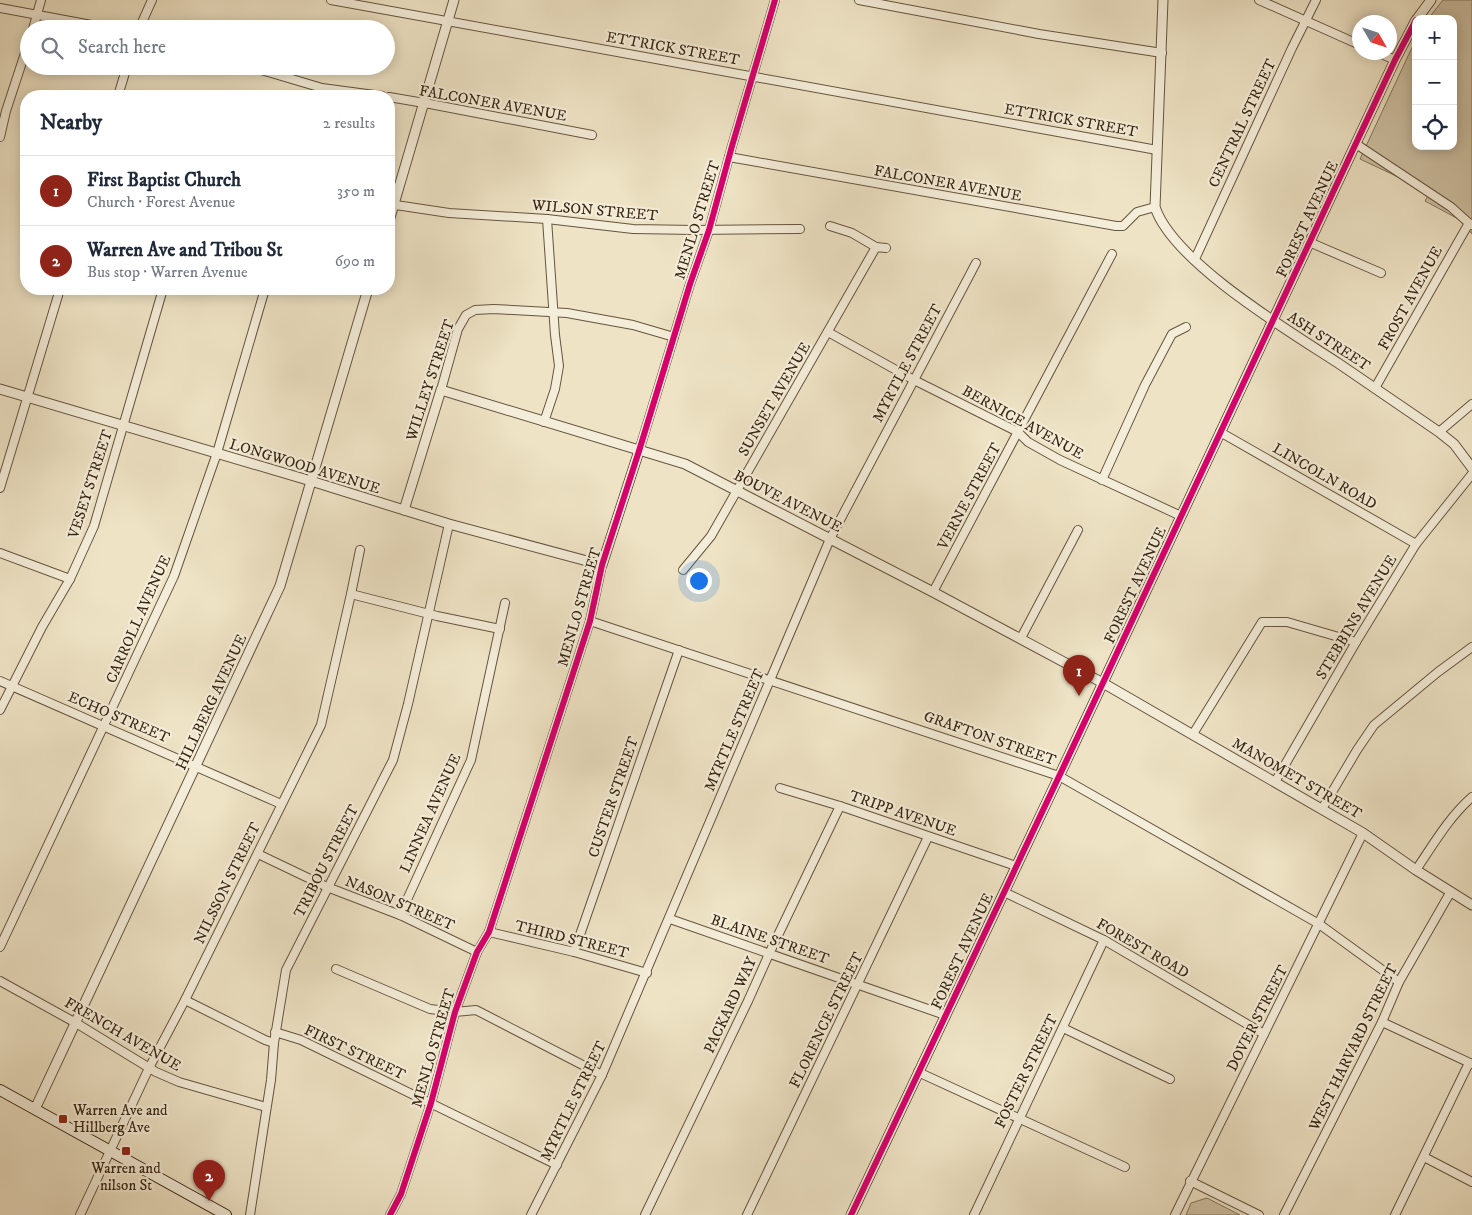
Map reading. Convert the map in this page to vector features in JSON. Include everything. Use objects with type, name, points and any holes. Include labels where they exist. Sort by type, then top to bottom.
[{"type":"main road","points":[[0,1090],[226,1215]]},
{"type":"street","points":[[36,20],[41,0]]},
{"type":"street","points":[[144,20],[152,0]]},
{"type":"street","name":"ETTRICK STREET","points":[[331,0],[1157,150]]},
{"type":"street","points":[[395,192],[424,103],[454,0]]},
{"type":"street","name":"MENLO STREET","points":[[390,1215],[401,1194],[431,1102],[456,1012],[477,952],[489,932],[590,621],[602,564],[690,284],[710,230],[729,157],[775,0]]},
{"type":"street","points":[[859,0],[1039,34],[1162,53]]},
{"type":"street","name":"ASH STREET","points":[[1163,0],[1155,207],[1165,228],[1195,259],[1227,287],[1273,321],[1439,432],[1454,444],[1472,468]]},
{"type":"street","points":[[1259,0],[1352,41]]},
{"type":"street","name":"CENTRAL STREET","points":[[1195,259],[1305,20],[1316,0]]},
{"type":"street","name":"FOREST AVENUE","points":[[1420,15],[1431,0]]},
{"type":"street","points":[[0,8],[64,20]]},
{"type":"street","name":"FOREST AVENUE","points":[[1397,56],[1412,28]]},
{"type":"street","name":"FOREST AVENUE","points":[[851,1215],[1395,60]]},
{"type":"street","points":[[0,137],[6,111],[20,68]]},
{"type":"street","points":[[120,90],[124,75]]},
{"type":"street","points":[[278,75],[322,88],[337,90]]},
{"type":"street","name":"FALCONER AVENUE","points":[[395,99],[592,135]]},
{"type":"street","points":[[1356,144],[1450,207],[1470,224]]},
{"type":"street","name":"FALCONER AVENUE","points":[[729,157],[1116,226],[1123,226],[1137,212],[1155,207]]},
{"type":"street","name":"WILSON STREET","points":[[395,205],[449,213],[625,228],[710,230],[800,229]]},
{"type":"street","points":[[544,422],[555,389],[559,366],[547,220]]},
{"type":"street","name":"FROST AVENUE","points":[[1375,388],[1470,224]]},
{"type":"street","points":[[830,226],[852,233],[876,247],[886,248]]},
{"type":"street","points":[[1310,242],[1381,272]]},
{"type":"street","name":"SUNSET AVENUE","points":[[683,570],[711,536],[876,247]]},
{"type":"street","name":"VERNE STREET","points":[[933,592],[1112,254]]},
{"type":"street","name":"MYRTLE STREET","points":[[531,1215],[602,1075],[670,919],[830,539],[976,262]]},
{"type":"street","points":[[0,488],[58,295]]},
{"type":"street","name":"VESEY STREET","points":[[0,710],[42,627],[70,579],[94,526],[161,295]]},
{"type":"street","name":"CARROLL AVENUE","points":[[0,947],[174,576],[216,453],[263,295]]},
{"type":"street","name":"HILLBERG AVENUE","points":[[35,1109],[280,586],[366,295]]},
{"type":"street","name":"WILLEY STREET","points":[[404,510],[458,329],[463,319],[470,312],[494,309],[553,311]]},
{"type":"street","points":[[553,311],[620,322],[674,337]]},
{"type":"street","points":[[1102,480],[1145,385],[1172,334],[1186,327]]},
{"type":"street","name":"BERNICE AVENUE","points":[[828,332],[914,380],[1018,432],[1028,442],[1060,460],[1181,516]]},
{"type":"street","name":"LONGWOOD AVENUE","points":[[0,389],[449,524],[602,564]]},
{"type":"street","name":"BOUVE AVENUE","points":[[441,390],[685,464],[1021,638],[1102,683]]},
{"type":"street","points":[[1439,432],[1472,404]]},
{"type":"street","name":"LINCOLN ROAD","points":[[1220,432],[1416,544]]},
{"type":"street","name":"STEBBINS AVENUE","points":[[1275,782],[1356,642],[1416,544],[1472,474]]},
{"type":"street","name":"TRIBOU STREET","points":[[250,1215],[286,970],[393,760],[408,704],[449,524]]},
{"type":"street","points":[[1021,638],[1078,530]]},
{"type":"street","name":"NILSSON STREET","points":[[80,1215],[149,1068],[185,1000],[321,725],[360,550]]},
{"type":"street","points":[[0,553],[70,579]]},
{"type":"street","points":[[351,594],[428,614],[500,629]]},
{"type":"street","name":"LINNEA AVENUE","points":[[400,915],[471,760],[505,603]]},
{"type":"street","name":"GRAFTON STREET","points":[[590,621],[1059,776],[1319,924],[1399,982]]},
{"type":"street","points":[[1193,734],[1262,622],[1287,622],[1356,642]]},
{"type":"street","points":[[1322,809],[1365,737],[1379,720],[1472,647]]},
{"type":"street","name":"CUSTER STREET","points":[[574,952],[679,650]]},
{"type":"street","name":"ECHO STREET","points":[[0,680],[281,804]]},
{"type":"street","name":"MANOMET STREET","points":[[1102,683],[1363,833],[1472,906]]},
{"type":"street","name":"TRIPP AVENUE","points":[[780,788],[840,806],[1016,866]]},
{"type":"street","points":[[1416,870],[1438,837],[1472,797]]},
{"type":"street","name":"PACKARD WAY","points":[[645,1215],[840,806]]},
{"type":"street","name":"DOVER STREET","points":[[1175,1215],[1190,1181],[1363,833]]},
{"type":"street","name":"FLORENCE STREET","points":[[747,1215],[928,837]]},
{"type":"street","name":"NASON STREET","points":[[258,854],[327,887],[400,915],[477,952]]},
{"type":"street","name":"FOREST ROAD","points":[[1004,892],[1104,940],[1264,1034]]},
{"type":"street","name":"WEST HARVARD STREET","points":[[1284,1215],[1382,1022],[1399,982],[1450,893]]},
{"type":"street","name":"BLAINE STREET","points":[[670,919],[945,1015]]},
{"type":"street","name":"THIRD STREET","points":[[489,932],[647,972]]},
{"type":"street","name":"FOSTER STREET","points":[[974,1215],[1104,940]]},
{"type":"street","points":[[336,969],[430,1009],[456,1012],[476,1010],[602,1075]]},
{"type":"street","name":"FRENCH AVENUE","points":[[0,981],[76,1023],[149,1068],[179,1082],[266,1108]]},
{"type":"street","points":[[185,1000],[274,1043]]},
{"type":"street","points":[[1382,1022],[1470,1063],[1396,1215]]},
{"type":"street","points":[[1063,1028],[1170,1079]]},
{"type":"street","name":"FIRST STREET","points":[[276,1032],[301,1040],[557,1164]]},
{"type":"street","points":[[918,1072],[1125,1167]]},
{"type":"street","points":[[1424,1157],[1472,1182]]},
{"type":"street","points":[[1190,1181],[1258,1215]]},
{"type":"shaded area","points":[[1443,0],[1472,0],[1472,234],[1462,221],[1425,201],[1430,192],[1360,159],[1412,48],[1412,150],[1457,150],[1457,15],[1431,15]]},
{"type":"shaded area","points":[[1207,1198],[1240,1215],[1186,1215],[1191,1203]]},
{"type":"cycle path","points":[[390,1215],[401,1194],[431,1103],[455,1012],[477,952],[489,932],[590,621],[602,565],[690,284],[709,230],[775,0]]},
{"type":"cycle path","points":[[851,1215],[1395,60],[1412,28]]},
{"type":"place","name":"First Baptist Church","points":[[1079,696]]},
{"type":"place","name":"Warren Ave and Hillberg Ave","points":[[63,1119]]},
{"type":"place","name":"Warren and nilson St","points":[[126,1151]]},
{"type":"place","name":"Warren Ave and Tribou St","points":[[209,1201]]}]
